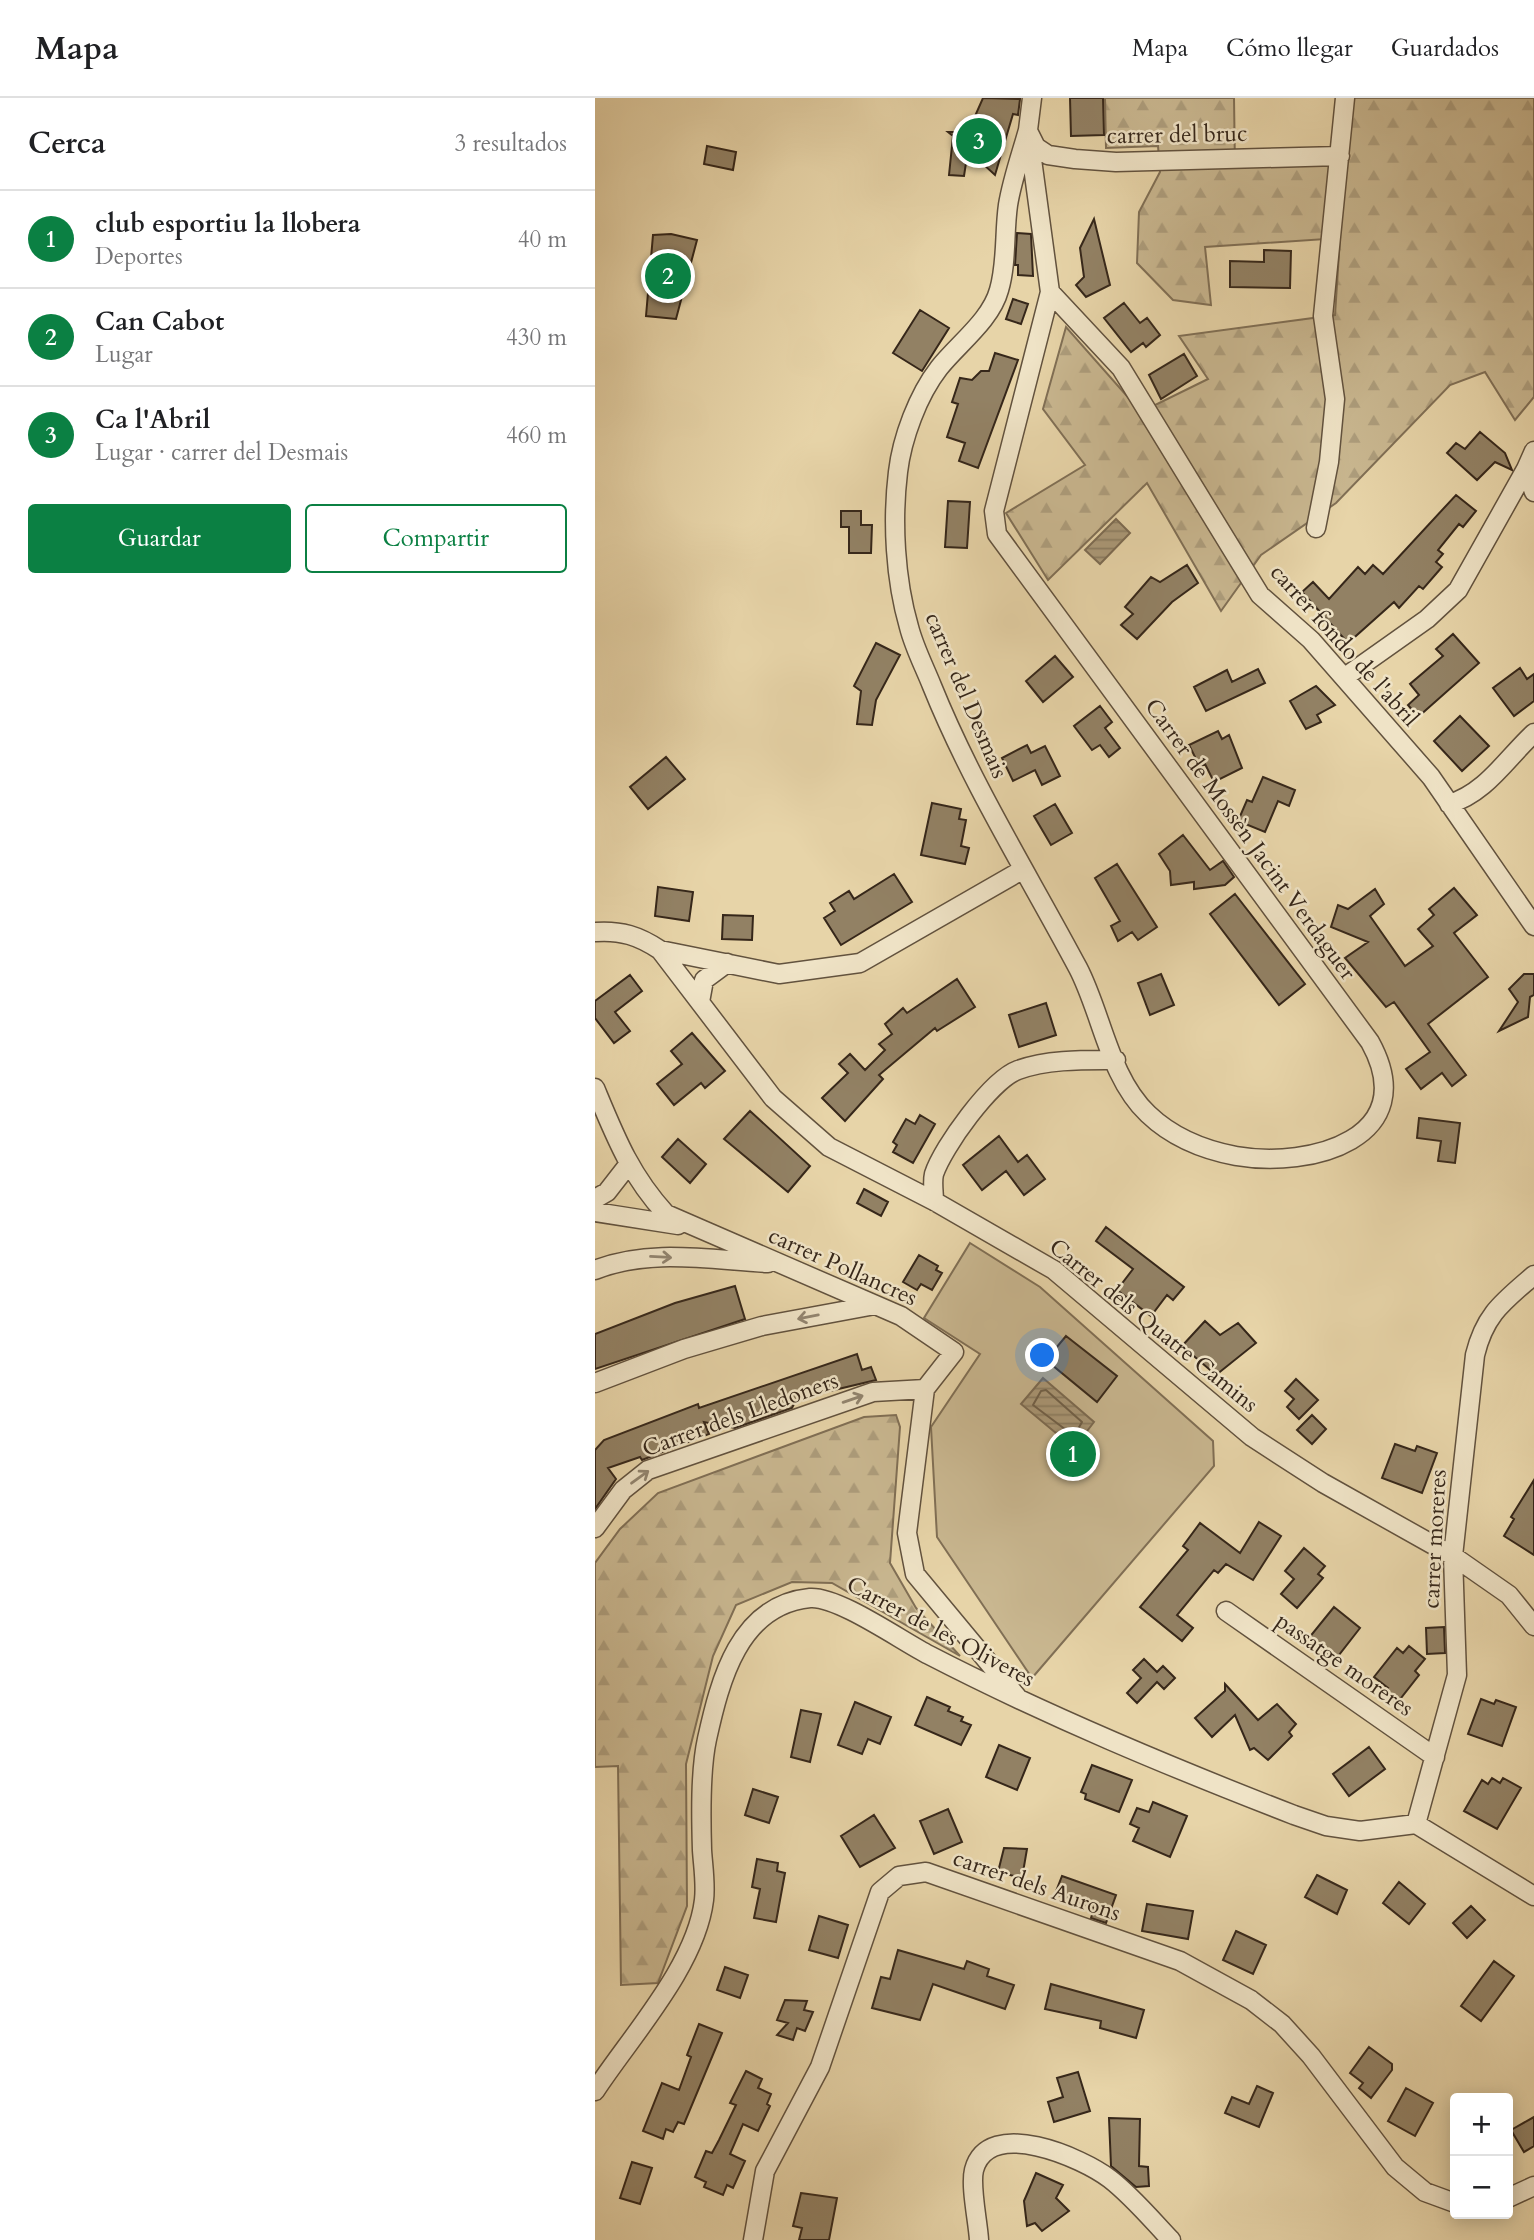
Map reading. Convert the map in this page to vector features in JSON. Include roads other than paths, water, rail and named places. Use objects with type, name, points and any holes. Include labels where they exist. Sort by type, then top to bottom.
[{"type":"street","name":"Carrer de Mossèn Jacint Verdaguer","points":[[1022,870],[1080,971],[1116,1060],[1138,1102],[1159,1122],[1180,1137],[1213,1151],[1252,1158],[1294,1157],[1353,1141],[1374,1124],[1383,1099],[1385,1080],[1381,1062],[1370,1042],[997,534],[994,511],[1050,292],[1028,130],[1032,98]]},
{"type":"street","points":[[1316,528],[1329,462],[1335,399],[1323,316],[1345,98]]},
{"type":"street","name":"carrer del bruc","points":[[1028,130],[1036,147],[1048,155],[1075,159],[1117,162],[1340,156]]},
{"type":"street","name":"carrer del Desmais","points":[[1022,870],[964,760],[908,627],[897,552],[898,470],[914,413],[937,370],[987,313],[999,291],[1008,203],[1028,130]]},
{"type":"street","name":"carrer fondo de l'abril","points":[[1050,292],[1121,368],[1261,594],[1311,640],[1431,777],[1531,918]]},
{"type":"street","points":[[1345,677],[1427,619],[1458,590],[1534,451]]},
{"type":"street","points":[[1526,469],[1534,492]]},
{"type":"street","points":[[1449,803],[1466,799],[1479,790],[1534,733]]},
{"type":"street","points":[[660,950],[779,974],[860,963],[1022,870]]},
{"type":"street","name":"Carrer dels Quatre Camins","points":[[595,932],[614,931],[640,937],[660,950],[773,1098],[829,1147],[934,1201],[1054,1270],[1252,1437],[1323,1483],[1453,1556],[1509,1595],[1534,1626]]},
{"type":"street","points":[[700,1002],[704,980],[727,963]]},
{"type":"street","points":[[934,1201],[933,1177],[945,1147],[977,1105],[1017,1070],[1073,1060],[1116,1060]]},
{"type":"street","name":"carrer Pollancres","points":[[595,1088],[628,1165],[645,1191],[666,1214],[901,1316],[954,1352],[925,1389]]},
{"type":"street","points":[[595,1199],[607,1192],[628,1165]]},
{"type":"street","points":[[595,1212],[694,1228]]},
{"type":"street","points":[[595,1269],[615,1262],[650,1256],[786,1264]]},
{"type":"street","name":"carrer moreres","points":[[1416,1824],[1457,1675],[1453,1556],[1475,1355],[1481,1329],[1499,1306],[1534,1275]]},
{"type":"street","points":[[595,1383],[684,1349],[762,1326],[875,1305]]},
{"type":"street","points":[[925,1389],[907,1533],[915,1574],[1023,1703]]},
{"type":"street","name":"Carrer dels Lledoners","points":[[595,1528],[623,1490],[648,1470],[873,1392],[925,1389]]},
{"type":"street","name":"Carrer de les Oliveres","points":[[595,2091],[650,2016],[700,1921],[704,1897],[702,1834],[706,1741],[727,1669],[749,1628],[771,1611],[793,1601],[812,1598],[832,1600],[889,1634],[1023,1703],[1201,1779],[1326,1826],[1360,1831],[1416,1824]]},
{"type":"street","name":"passatge moreres","points":[[1226,1611],[1435,1757]]},
{"type":"street","points":[[1416,1824],[1534,1896]]},
{"type":"street","name":"carrer dels Aurons","points":[[753,2240],[765,2171],[820,2067],[880,1892],[899,1876],[926,1872],[1180,1961],[1240,1993],[1282,2024],[1311,2056],[1395,2167],[1425,2192],[1450,2201]]},
{"type":"street","points":[[979,2240],[974,2171],[981,2156],[992,2147],[1006,2144],[1064,2152],[1099,2172],[1110,2179],[1171,2240]]},
{"type":"street","points":[[1513,2196],[1534,2186]]},
{"type":"water","points":[[1116,519],[1130,533],[1100,564],[1085,550]]},
{"type":"water","points":[[1043,1378],[1094,1422],[1074,1448],[1021,1404]]},
{"type":"place","name":"Ca l'Abril","points":[[979,141]]},
{"type":"place","name":"Can Cabot","points":[[668,276]]},
{"type":"place","name":"club esportiu la llobera","points":[[1073,1454]]}]
